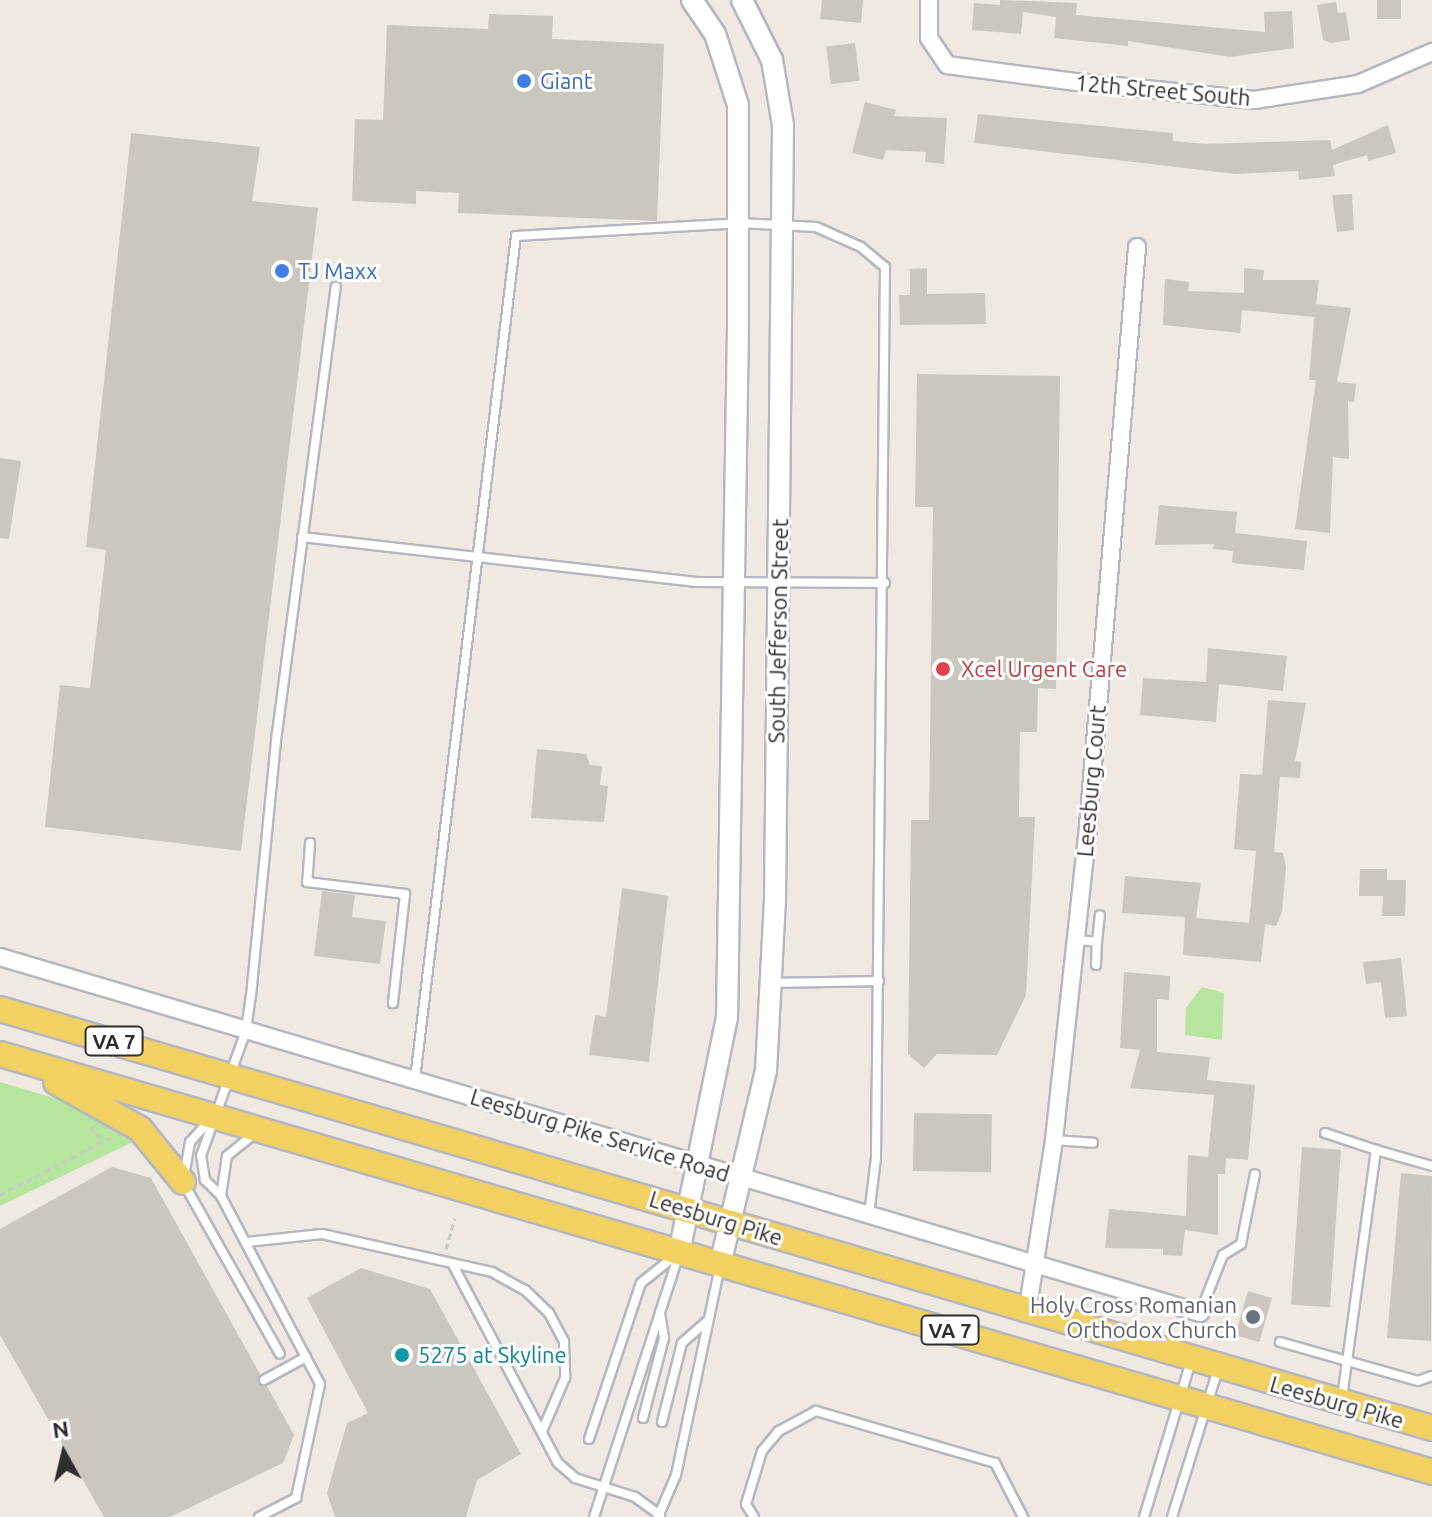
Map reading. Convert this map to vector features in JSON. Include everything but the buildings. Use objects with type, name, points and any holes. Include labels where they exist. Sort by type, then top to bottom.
[{"type":"main road","name":"Leesburg Pike","points":[[0,1009],[688,1208],[1218,1369],[1432,1428]]},
{"type":"main road","name":"Leesburg Pike","points":[[4,1056],[1432,1472]]},
{"type":"main road","points":[[4,1056],[140,1129],[183,1182]]},
{"type":"main road","points":[[1390,1460],[1432,1479]]},
{"type":"street","name":"South Jefferson Street","points":[[679,1253],[727,1018],[739,223],[738,105],[715,34],[692,0]]},
{"type":"street","name":"South Jefferson Street","points":[[720,1265],[766,1071],[773,983],[780,582],[784,225],[780,88],[742,0]]},
{"type":"street","name":"12th Street South","points":[[929,0],[929,38],[938,58],[958,69],[1254,100],[1358,84],[1432,52]]},
{"type":"street","name":"Leesburg Court","points":[[1027,1313],[1037,1264],[1076,940],[1094,826],[1133,374],[1137,247]]},
{"type":"street","name":"Leesburg Pike Service Road","points":[[0,957],[1200,1313]]},
{"type":"lane","points":[[415,1080],[516,236],[739,223],[816,227],[861,247],[885,267],[885,583],[876,1188],[869,1215]]},
{"type":"lane","points":[[259,1517],[296,1498],[320,1384],[247,1242],[201,1166],[212,1117],[246,1030],[302,537],[336,287]]},
{"type":"lane","points":[[302,537],[696,582],[885,583]]},
{"type":"lane","points":[[310,843],[307,882],[405,894],[393,1003]]},
{"type":"lane","points":[[1096,965],[1100,915]]},
{"type":"lane","points":[[1076,940],[1097,942]]},
{"type":"lane","points":[[773,983],[879,981]]},
{"type":"lane","points":[[212,1117],[190,1142],[183,1182],[280,1354]]},
{"type":"lane","points":[[221,1196],[227,1156],[259,1130]]},
{"type":"lane","points":[[1325,1133],[1432,1166]]},
{"type":"lane","points":[[1054,1140],[1093,1143]]},
{"type":"lane","points":[[1341,1403],[1376,1150]]},
{"type":"lane","points":[[1200,1313],[1223,1255],[1241,1244],[1255,1174]]},
{"type":"lane","points":[[247,1242],[322,1234],[492,1272],[549,1313],[564,1341],[565,1378],[543,1429]]},
{"type":"lane","points":[[594,1517],[602,1482],[679,1253]]},
{"type":"lane","points":[[589,1439],[641,1283],[679,1253]]},
{"type":"lane","points":[[453,1265],[543,1429],[558,1463],[575,1478],[602,1482],[659,1516],[676,1475],[720,1265]]},
{"type":"lane","points":[[643,1418],[664,1338],[660,1311]]},
{"type":"lane","points":[[662,1422],[682,1343],[708,1321]]},
{"type":"lane","points":[[1280,1342],[1418,1381],[1432,1376]]},
{"type":"lane","points":[[264,1380],[306,1357]]},
{"type":"lane","points":[[1144,1517],[1191,1361]]},
{"type":"lane","points":[[1172,1517],[1218,1369]]},
{"type":"lane","points":[[754,1517],[746,1504],[762,1451],[779,1431],[816,1411],[995,1463],[1023,1517]]},
{"type":"path","points":[[0,1195],[83,1148],[123,1134]]},
{"type":"path","points":[[445,1253],[455,1218]]},
{"type":"green space","points":[[1202,987],[1224,993],[1222,1040],[1185,1035],[1186,1008]]},
{"type":"green space","points":[[0,1082],[77,1105],[137,1140],[0,1206]]},
{"type":"place","name":"Giant","points":[[524,81]]},
{"type":"place","name":"TJ Maxx","points":[[282,271]]},
{"type":"place","name":"Xcel Urgent Care","points":[[943,669]]},
{"type":"place","name":"Holy Cross Romanian Orthodox Church","points":[[1253,1317]]},
{"type":"place","name":"5275 at Skyline","points":[[402,1355]]}]
